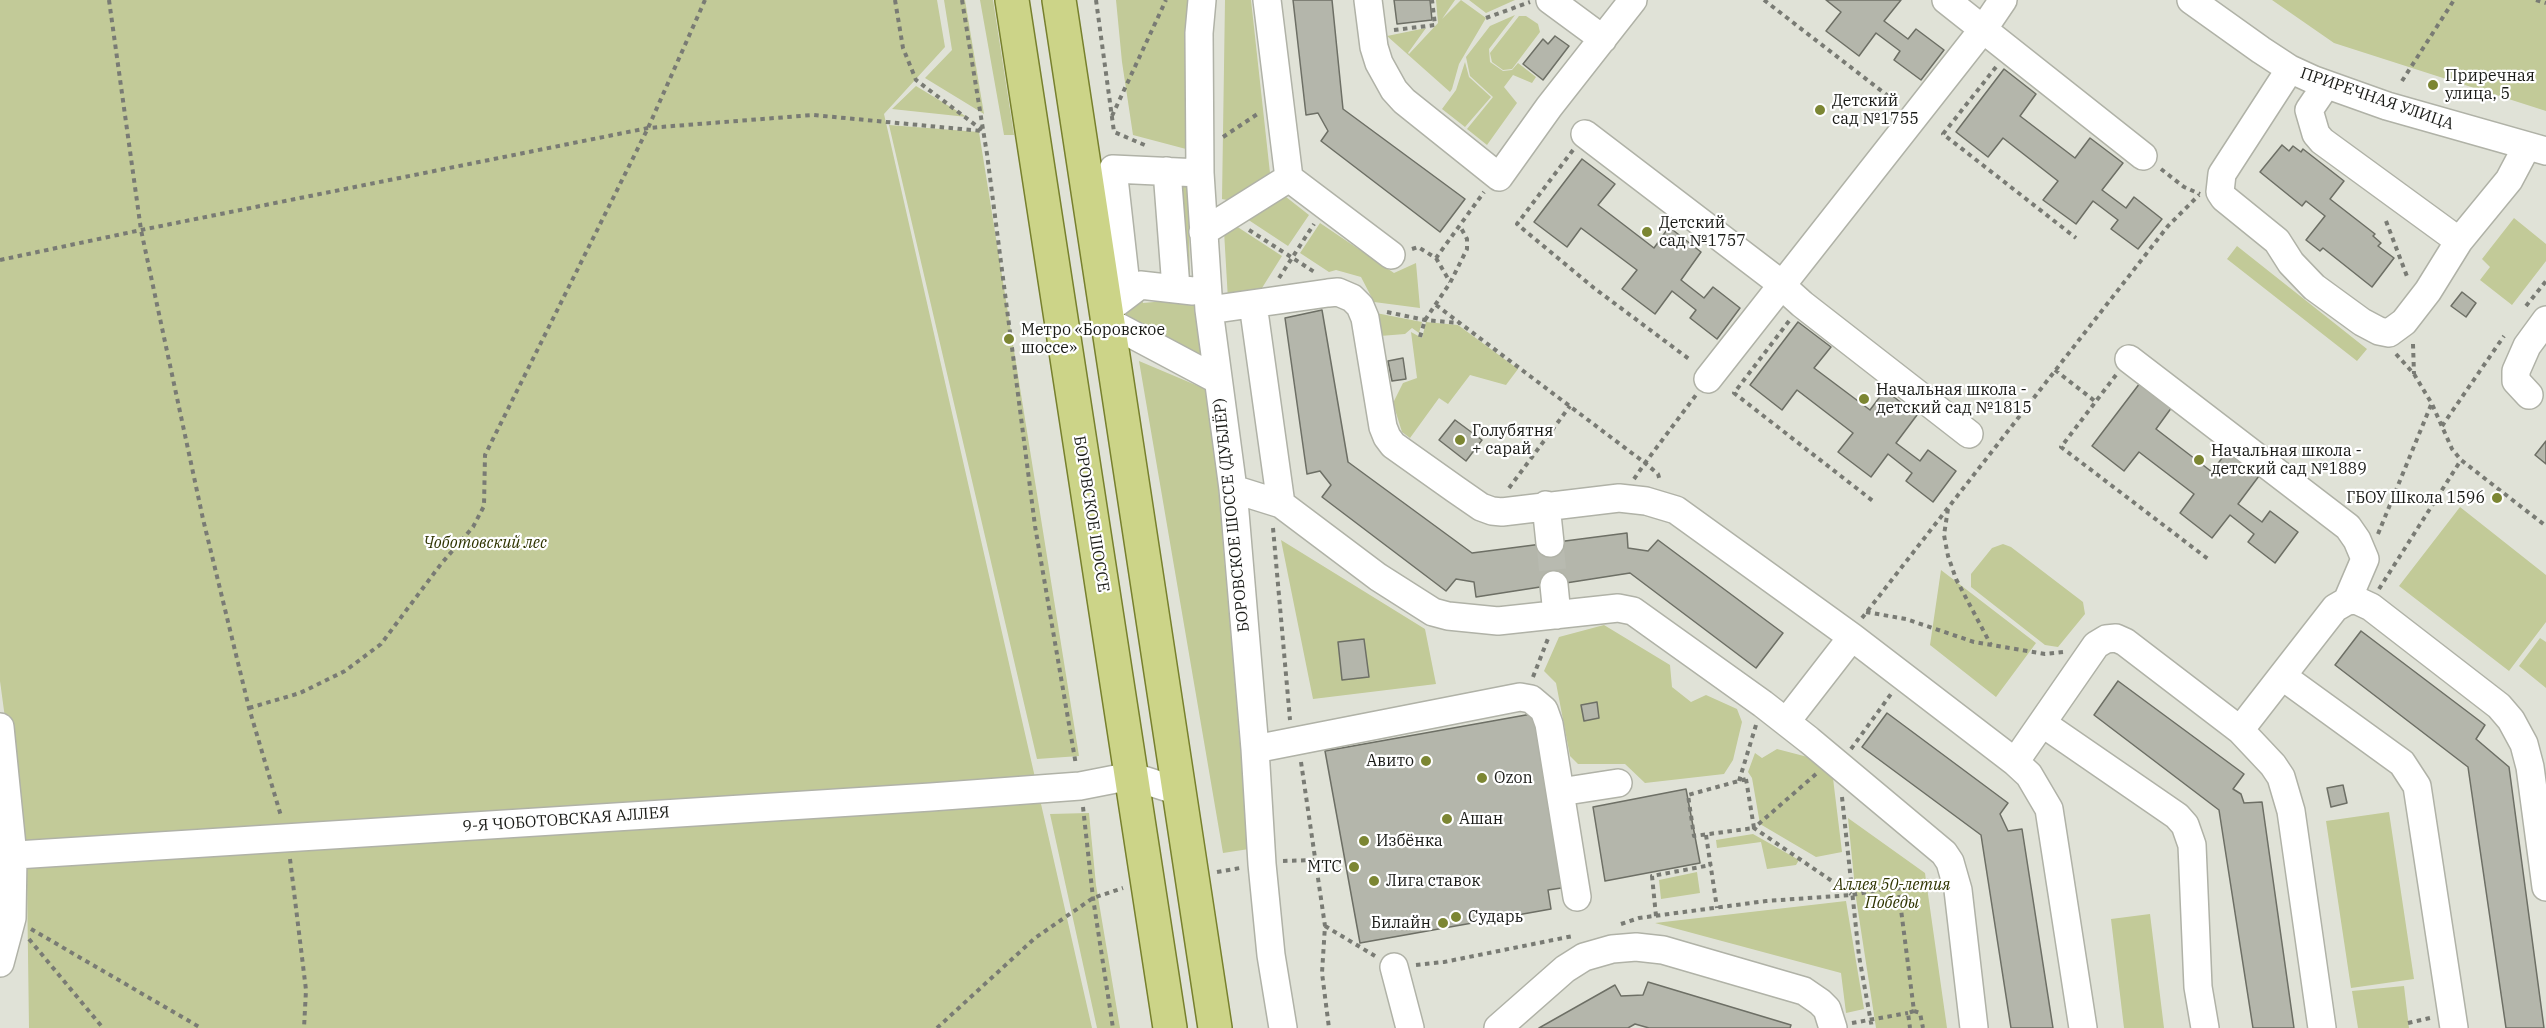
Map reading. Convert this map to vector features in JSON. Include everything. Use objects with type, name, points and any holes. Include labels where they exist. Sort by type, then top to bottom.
[{"type":"main road","name":"БОРОВСКОЕ ШОССЕ","points":[[1012,0],[1170,1028]]},
{"type":"main road","points":[[1059,0],[1115,309],[1178,791],[1215,1028]]},
{"type":"street","name":"БОРОВСКОЕ ШОССЕ (ДУБЛЁР)","points":[[1202,0],[1199,33],[1200,163],[1208,302],[1233,489],[1255,749],[1262,864],[1271,955],[1283,1028]]},
{"type":"street","points":[[1267,0],[1289,178],[1391,255]]},
{"type":"street","points":[[1368,0],[1379,63],[1394,90],[1404,101],[1499,177],[1549,106],[1633,0]]},
{"type":"street","points":[[1550,0],[1603,39]]},
{"type":"street","points":[[1946,0],[2144,156]]},
{"type":"street","points":[[1708,379],[1780,284],[1984,28],[2003,0]]},
{"type":"street","name":"ПРИРЕЧНАЯ УЛИЦА","points":[[2191,0],[2290,69],[2326,85],[2387,106],[2537,149]]},
{"type":"street","points":[[2290,69],[2209,187],[2220,192],[2224,198],[2277,241],[2291,263],[2314,287],[2362,322],[2379,331],[2389,333],[2404,322],[2428,291],[2459,241],[2537,149]]},
{"type":"street","points":[[2326,85],[2309,110],[2316,134],[2322,141],[2459,241]]},
{"type":"street","points":[[1585,134],[1780,284],[1802,304],[1969,434]]},
{"type":"street","points":[[1115,309],[1113,169],[1167,171],[1200,163]]},
{"type":"street","points":[[1167,171],[1176,288]]},
{"type":"street","points":[[1203,232],[1289,178]]},
{"type":"street","points":[[1115,309],[1140,285],[1176,288],[1208,302],[1258,303],[1349,299],[1365,318],[1383,427],[1387,437],[1400,450],[1481,507],[1502,512],[1625,498],[1646,501],[1676,510],[1852,637],[2029,775],[2049,809],[2083,1028]]},
{"type":"street","points":[[1258,303],[1281,504]]},
{"type":"street","points":[[1115,309],[1218,380]]},
{"type":"street","points":[[2529,395],[2516,381],[2516,370],[2527,346],[2534,315]]},
{"type":"street","points":[[2129,359],[2348,527],[2357,540],[2365,559],[2348,601]]},
{"type":"street","points":[[1233,489],[1281,504],[1378,577],[1433,612],[1448,616],[1497,621],[1618,608],[1633,611],[1763,704],[1936,846],[1950,862],[1958,890],[1974,1028]]},
{"type":"street","points":[[1546,506],[1550,543]]},
{"type":"street","points":[[1554,585],[1557,615]]},
{"type":"street","points":[[2240,730],[2335,608],[2348,601],[2356,600],[2371,607],[2499,706],[2511,720],[2524,744],[2530,767],[2546,887]]},
{"type":"street","points":[[1786,722],[1852,637]]},
{"type":"street","points":[[2015,762],[2096,645],[2106,639],[2116,638],[2125,642],[2240,730],[2273,765],[2287,794],[2322,1028]]},
{"type":"street","points":[[2282,676],[2402,763],[2417,786],[2454,1028]]},
{"type":"street","points":[[1255,749],[1526,697],[1546,712],[1577,897]]},
{"type":"street","points":[[2042,723],[2177,816],[2185,825],[2192,845],[2198,987],[2205,1028]]},
{"type":"street","points":[[0,728],[6,856],[12,918],[0,963]]},
{"type":"street","name":"9-Я ЧОБОТОВСКАЯ АЛЛЕЯ","points":[[6,856],[1080,786],[1131,776]]},
{"type":"street","points":[[1131,776],[1178,791]]},
{"type":"street","points":[[1560,792],[1618,783]]},
{"type":"street","points":[[1498,1028],[1565,969],[1584,957],[1612,949],[1636,947],[1663,950],[1804,991],[1820,1002],[1841,1026]]},
{"type":"street","points":[[1394,967],[1410,1028]]},
{"type":"path","points":[[109,0],[141,230],[203,519],[249,708],[286,838],[294,877],[306,990],[304,1028]]},
{"type":"path","points":[[249,708],[300,693],[345,671],[381,644],[472,527],[484,506],[485,455],[648,128],[705,0]]},
{"type":"path","points":[[895,0],[903,48],[916,80],[982,131]]},
{"type":"path","points":[[962,0],[982,131],[1035,526],[1080,786],[1093,898],[1113,1028]]},
{"type":"path","points":[[1096,0],[1114,132],[1150,147]]},
{"type":"path","points":[[1112,116],[1166,0]]},
{"type":"path","points":[[1372,33],[1435,25],[1432,0]]},
{"type":"path","points":[[1486,18],[1536,0]]},
{"type":"path","points":[[1764,0],[1897,103]]},
{"type":"path","points":[[2402,81],[2454,0]]},
{"type":"path","points":[[2536,0],[2546,3]]},
{"type":"path","points":[[2008,51],[1943,134],[2076,238]]},
{"type":"path","points":[[1200,163],[1279,98]]},
{"type":"path","points":[[0,260],[648,128],[813,115],[982,131]]},
{"type":"path","points":[[1585,134],[1516,224],[1594,288],[1689,359]]},
{"type":"path","points":[[2144,156],[2184,187],[2209,187]]},
{"type":"path","points":[[1436,258],[1488,187],[1499,177]]},
{"type":"path","points":[[2096,645],[2081,651],[2044,654],[1974,642],[1888,614],[1865,612],[2168,226],[2209,187]]},
{"type":"path","points":[[1258,303],[1292,258],[1326,205]]},
{"type":"path","points":[[1228,216],[1328,281],[1349,299],[1425,320],[1460,323]]},
{"type":"path","points":[[2386,221],[2418,303]]},
{"type":"path","points":[[1420,338],[1425,320],[1450,283],[1467,249],[1467,239],[1460,226]]},
{"type":"path","points":[[1391,255],[1418,247],[1436,258],[1450,283]]},
{"type":"path","points":[[2534,315],[2546,281]]},
{"type":"path","points":[[1802,304],[1734,393],[1872,501]]},
{"type":"path","points":[[1436,305],[1646,463],[1708,379]]},
{"type":"path","points":[[2442,426],[2510,328]]},
{"type":"path","points":[[2389,333],[2389,344],[2414,374],[2432,404],[2452,448],[2461,460],[2546,526]]},
{"type":"path","points":[[2129,359],[2061,447],[2208,559]]},
{"type":"path","points":[[2055,370],[2096,402]]},
{"type":"path","points":[[2365,559],[2374,544],[2432,404]]},
{"type":"path","points":[[1492,511],[1570,406]]},
{"type":"path","points":[[2377,592],[2461,460]]},
{"type":"path","points":[[1949,505],[1944,523],[1948,556],[1956,579],[1992,645]]},
{"type":"path","points":[[2538,520],[2546,520]]},
{"type":"path","points":[[1526,697],[1557,615]]},
{"type":"path","points":[[1852,895],[1754,828],[1746,779],[1688,795],[1695,836],[1754,828],[1835,762],[1903,676]]},
{"type":"path","points":[[1738,781],[1763,704]]},
{"type":"path","points":[[1835,762],[1859,956],[1872,1028]]},
{"type":"path","points":[[1706,835],[1717,908]]},
{"type":"path","points":[[1273,861],[1314,860]]},
{"type":"path","points":[[1656,916],[1652,876],[1710,865]]},
{"type":"path","points":[[1217,872],[1250,867]]},
{"type":"path","points":[[1898,886],[1914,1011]]},
{"type":"path","points":[[937,1028],[1035,938],[1093,898],[1116,888],[1122,889]]},
{"type":"path","points":[[12,918],[103,1028]]},
{"type":"path","points":[[12,918],[201,1028]]},
{"type":"path","points":[[1841,1026],[1914,1011],[1920,1013],[1923,1028]]},
{"type":"path","points":[[1908,1013],[1910,1028]]},
{"type":"green space","name":"Чоботовский лес","points":[[0,0],[937,0],[945,47],[884,114],[1092,1028],[29,1028],[27,881],[0,681]]},
{"type":"green space","points":[[944,0],[965,0],[984,114],[925,78],[952,50]]},
{"type":"green space","points":[[980,0],[993,0],[1014,135],[1004,135]]},
{"type":"green space","points":[[1116,0],[1192,0],[1186,149],[1133,135]]},
{"type":"green space","points":[[1225,0],[1251,0],[1270,173],[1227,200],[1222,199]]},
{"type":"green space","points":[[1436,0],[1455,0],[1442,19],[1461,0],[1486,18],[1459,64],[1450,92],[1387,36],[1426,28],[1409,54],[1438,23]]},
{"type":"green space","points":[[1469,0],[1515,0],[1486,13]]},
{"type":"green space","points":[[2272,0],[2546,0],[2546,111],[2334,43]]},
{"type":"green space","points":[[1515,15],[1489,49],[1490,62],[1503,71],[1512,70],[1518,63],[1536,77],[1532,83],[1513,75],[1504,87],[1517,103],[1487,145],[1467,129],[1493,97],[1470,76],[1466,57],[1490,26]]},
{"type":"green space","points":[[1519,16],[1526,16],[1538,24],[1540,32],[1512,69],[1503,70],[1492,62],[1490,53]]},
{"type":"green space","points":[[1465,62],[1469,77],[1491,97],[1465,127],[1442,109],[1456,90]]},
{"type":"green space","points":[[916,86],[967,117],[892,109]]},
{"type":"green space","points":[[889,125],[979,132],[1079,756],[1037,759]]},
{"type":"green space","points":[[1181,173],[1188,175],[1190,283],[1186,282]]},
{"type":"green space","points":[[1281,193],[1309,215],[1288,246],[1244,217]]},
{"type":"green space","points":[[2514,218],[2546,244],[2546,261],[2512,305],[2480,280],[2490,267],[2482,259]]},
{"type":"green space","points":[[1320,223],[1394,273],[1416,263],[1420,308],[1374,302],[1361,277],[1336,270],[1329,272],[1300,253]]},
{"type":"green space","points":[[1233,224],[1282,256],[1257,296],[1228,300],[1224,231]]},
{"type":"green space","points":[[2237,246],[2367,349],[2357,361],[2227,259]]},
{"type":"green space","points":[[1141,290],[1143,303],[1198,298],[1203,355],[1138,331],[1130,323],[1124,312]]},
{"type":"green space","points":[[1376,313],[1422,322],[1419,333],[1412,328],[1405,334],[1380,336]]},
{"type":"green space","points":[[1426,322],[1458,325],[1518,369],[1506,385],[1470,375],[1448,404],[1439,398],[1410,438],[1402,432],[1393,403],[1403,383],[1417,378],[1411,332],[1422,338]]},
{"type":"green space","points":[[1139,361],[1210,391],[1249,849],[1223,853]]},
{"type":"green space","points":[[2460,507],[2546,575],[2546,622],[2509,671],[2399,586]]},
{"type":"green space","points":[[1281,540],[1425,629],[1436,684],[1313,699]]},
{"type":"green space","points":[[2003,544],[2011,547],[2083,602],[2085,614],[2058,647],[2045,645],[1971,587],[1971,574],[1992,548]]},
{"type":"green space","points":[[1941,570],[2036,643],[1996,697],[1930,645]]},
{"type":"green space","points":[[1604,625],[1670,665],[1672,687],[1691,702],[1706,695],[1737,709],[1742,722],[1733,760],[1724,774],[1645,783],[1625,764],[1578,764],[1570,756],[1556,683],[1544,671],[1559,637]]},
{"type":"green space","points":[[2540,638],[2546,642],[2546,688],[2519,666]]},
{"type":"green space","points":[[1777,749],[1823,761],[1832,770],[1842,852],[1816,857],[1760,824],[1752,778],[1748,772],[1755,753],[1762,758]]},
{"type":"green space","points":[[2389,812],[2414,979],[2351,988],[2326,821]]},
{"type":"green space","points":[[1089,813],[1096,885],[1120,1028],[1097,1028],[1050,814]]},
{"type":"green space","name":"Аллея 50-летия Победы","points":[[1848,818],[1925,873],[1947,1028],[1876,1028],[1856,898]]},
{"type":"green space","points":[[1753,834],[1799,860],[1796,865],[1767,869],[1761,842],[1717,848],[1716,840]]},
{"type":"green space","points":[[1697,872],[1700,893],[1661,899],[1659,880]]},
{"type":"green space","points":[[1846,901],[1864,1009],[1846,1013],[1841,973],[1655,923]]},
{"type":"green space","points":[[2150,914],[2164,1028],[2124,1028],[2111,919]]},
{"type":"green space","points":[[2404,986],[2409,1028],[2358,1028],[2352,991]]},
{"type":"building","points":[[1293,0],[1332,0],[1343,109],[1465,199],[1440,232],[1321,141],[1328,131],[1318,113],[1306,115]]},
{"type":"building","points":[[1394,0],[1430,0],[1432,20],[1397,24]]},
{"type":"building","points":[[1826,0],[1901,0],[1884,21],[1908,39],[1916,29],[1944,50],[1921,80],[1894,60],[1900,51],[1876,33],[1859,56],[1826,31],[1841,12]]},
{"type":"building","points":[[1555,36],[1569,46],[1543,80],[1523,64],[1543,39],[1548,44]]},
{"type":"building","points":[[2004,69],[2036,94],[2020,116],[2075,158],[2090,138],[2123,163],[2102,190],[2126,208],[2134,197],[2162,219],[2138,249],[2111,229],[2118,220],[2093,201],[2076,224],[2043,200],[2058,181],[2003,138],[1988,157],[1956,132]]},
{"type":"building","points":[[2282,145],[2289,151],[2293,146],[2301,152],[2303,149],[2344,181],[2330,199],[2375,234],[2373,236],[2381,243],[2378,246],[2394,258],[2372,287],[2323,248],[2320,251],[2306,240],[2325,216],[2306,201],[2302,206],[2260,172]]},
{"type":"building","points":[[1582,159],[1615,184],[1598,205],[1654,248],[1669,227],[1701,252],[1681,280],[1704,298],[1713,287],[1740,308],[1717,339],[1690,318],[1696,310],[1672,291],[1655,314],[1622,289],[1637,270],[1581,228],[1567,247],[1534,222]]},
{"type":"building","points":[[2462,292],[2476,303],[2466,317],[2451,306]]},
{"type":"building","points":[[1322,310],[1348,462],[1472,553],[1627,533],[1628,548],[1648,551],[1658,540],[1783,633],[1756,668],[1630,573],[1476,597],[1474,582],[1456,579],[1446,591],[1322,497],[1331,485],[1320,471],[1307,474],[1285,318]]},
{"type":"building","points":[[1798,322],[1831,347],[1814,368],[1870,410],[1885,390],[1917,415],[1896,443],[1920,461],[1928,450],[1956,471],[1933,502],[1906,481],[1912,473],[1888,454],[1871,477],[1838,452],[1853,433],[1797,390],[1782,410],[1750,385]]},
{"type":"building","points":[[1403,358],[1406,379],[1392,381],[1388,361]]},
{"type":"building","points":[[2140,383],[2172,407],[2156,429],[2212,472],[2227,451],[2259,476],[2238,504],[2262,522],[2270,511],[2298,532],[2275,563],[2248,542],[2254,534],[2230,515],[2212,538],[2180,513],[2194,494],[2139,452],[2124,471],[2092,446]]},
{"type":"building","name":"Голубятня + сарай","points":[[1455,420],[1482,440],[1466,461],[1439,440]]},
{"type":"building","points":[[2546,441],[2546,464],[2535,455]]},
{"type":"building","points":[[2361,631],[2485,725],[2476,739],[2509,767],[2544,1028],[2506,1028],[2468,767],[2335,665]]},
{"type":"building","points":[[1364,639],[1369,677],[1342,680],[1338,642]]},
{"type":"building","points":[[2118,681],[2244,774],[2233,789],[2241,794],[2244,803],[2262,802],[2294,1028],[2253,1028],[2219,810],[2094,715]]},
{"type":"building","points":[[1597,702],[1599,718],[1584,721],[1581,705]]},
{"type":"building","name":"Ашан","points":[[1537,713],[1568,887],[1548,890],[1551,909],[1360,943],[1325,751]]},
{"type":"building","points":[[1887,713],[2008,803],[2000,814],[2008,831],[2022,829],[2053,1028],[2011,1028],[1981,835],[1862,747]]},
{"type":"building","points":[[2343,785],[2347,803],[2331,807],[2327,788]]},
{"type":"building","points":[[1686,789],[1700,863],[1605,881],[1593,807]]},
{"type":"building","points":[[1648,982],[1791,1025],[1790,1028],[1649,1028],[1635,1024],[1628,1028],[1539,1028],[1615,985],[1621,996],[1643,995]]},
{"type":"tunnel","points":[[1550,543],[1554,585]]},
{"type":"place","name":"Приречная улица, 5","points":[[2433,85]]},
{"type":"place","name":"Детский сад №1755","points":[[1820,110]]},
{"type":"place","name":"Детский сад №1757","points":[[1647,232]]},
{"type":"place","name":"Метро «Боровское шоссе»","points":[[1009,339]]},
{"type":"place","name":"Начальная школа - детский сад №1815","points":[[1864,399]]},
{"type":"place","name":"Голубятня + сарай","points":[[1460,440]]},
{"type":"place","name":"Начальная школа - детский сад №1889","points":[[2199,460]]},
{"type":"place","name":"ГБОУ Школа 1596","points":[[2497,498]]},
{"type":"place","name":"Авито","points":[[1426,761]]},
{"type":"place","name":"Ozon","points":[[1482,778]]},
{"type":"place","name":"Ашан","points":[[1447,819]]},
{"type":"place","name":"Избёнка","points":[[1364,841]]},
{"type":"place","name":"МТС","points":[[1354,867]]},
{"type":"place","name":"Лига ставок","points":[[1374,881]]},
{"type":"place","name":"Сударь","points":[[1456,917]]},
{"type":"place","name":"Билайн","points":[[1443,923]]}]
